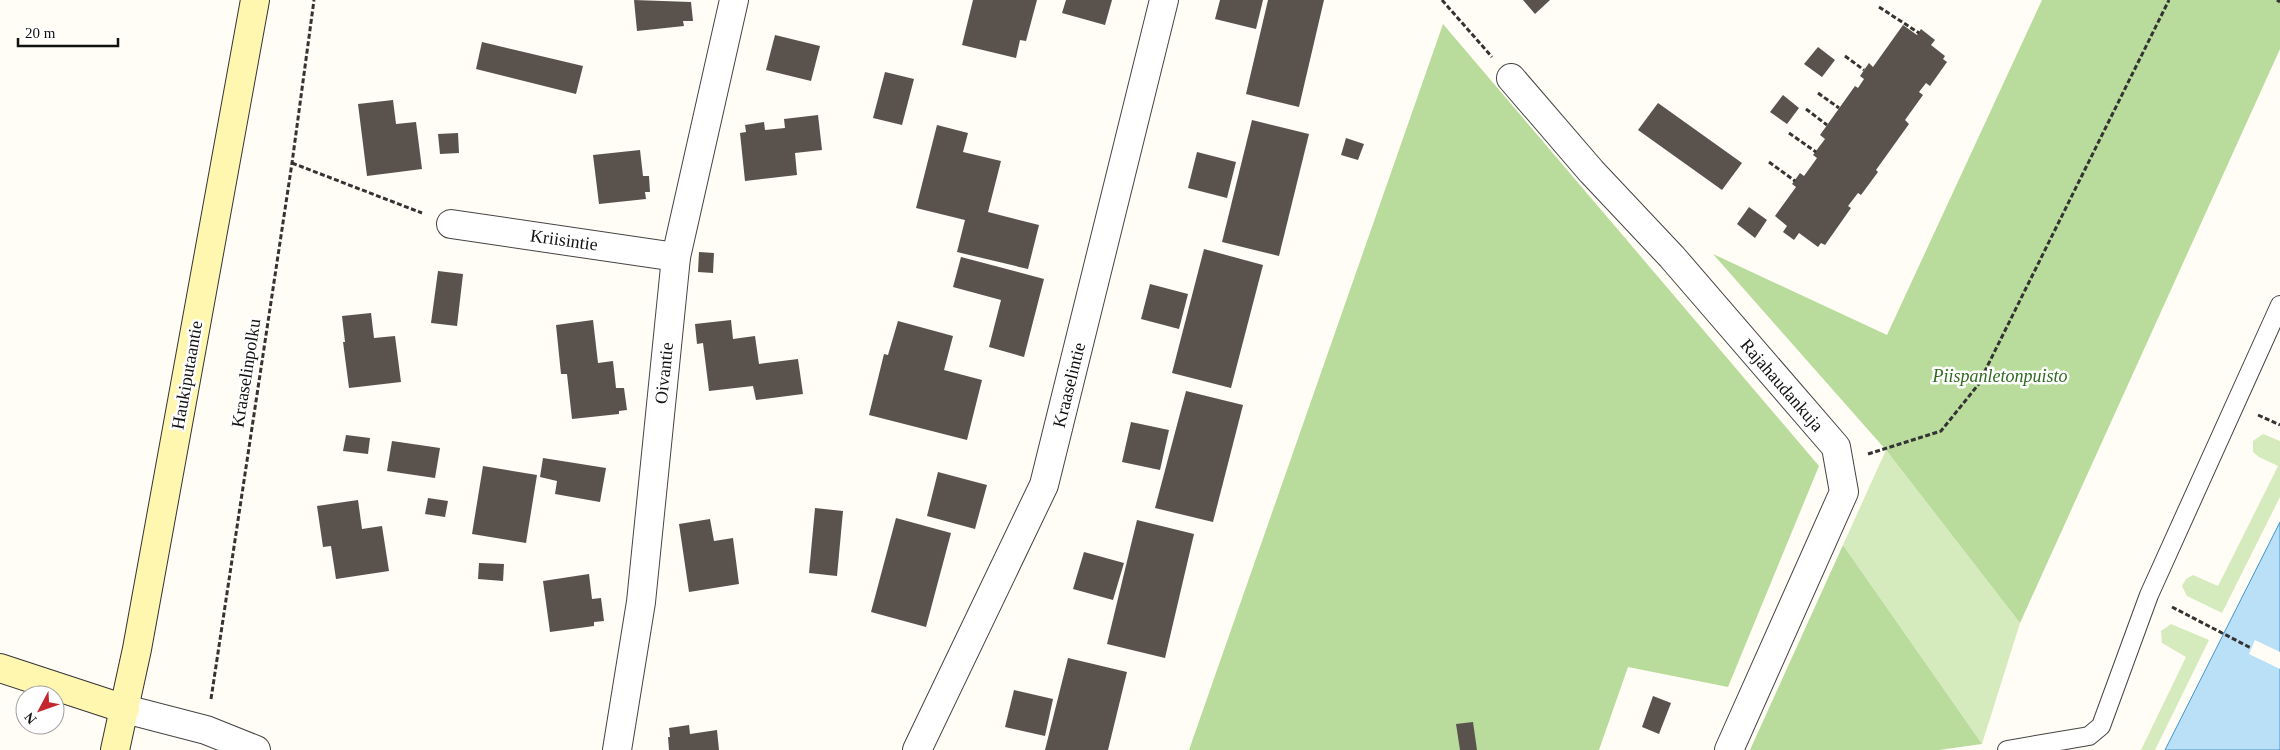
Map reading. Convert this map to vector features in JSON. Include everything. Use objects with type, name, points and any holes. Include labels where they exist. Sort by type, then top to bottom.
[{"type":"main road","name":"Haukiputaantie","points":[[115,750],[126,709],[255,0]]},
{"type":"main road","points":[[0,668],[126,709]]},
{"type":"street","name":"Oivantie","points":[[617,750],[641,602],[676,257],[734,0]]},
{"type":"street","name":"Kraaselintie","points":[[917,750],[1044,485],[1164,0]]},
{"type":"street","name":"Rajahaudankuja","points":[[1510,78],[1591,171],[1672,258],[1836,447],[1844,492],[1729,750]]},
{"type":"street","name":"Kriisintie","points":[[451,224],[676,257]]},
{"type":"street","points":[[126,709],[206,730],[256,750]]},
{"type":"lane","points":[[2007,750],[2089,736],[2101,726],[2149,595],[2280,305]]},
{"type":"path","name":"Kraaselinpolku","points":[[206,730],[292,163],[314,0]]},
{"type":"path","points":[[1442,0],[1510,78]]},
{"type":"path","points":[[1838,462],[1941,431],[1978,385],[2169,0]]},
{"type":"path","points":[[1879,7],[1918,33]]},
{"type":"path","points":[[1845,56],[1864,70]]},
{"type":"path","points":[[1818,93],[1839,108]]},
{"type":"path","points":[[1806,110],[1827,124]]},
{"type":"path","points":[[1790,133],[1816,152]]},
{"type":"path","points":[[1769,162],[1795,181]]},
{"type":"path","points":[[292,163],[451,224]]},
{"type":"path","points":[[2149,595],[2251,648]]},
{"type":"green space","name":"Piispanletonpuisto","points":[[2042,0],[2280,0],[2280,49],[2020,623],[1886,450],[1713,254],[1887,335]]},
{"type":"green space","points":[[1443,24],[1819,466],[1728,687],[1628,667],[1599,750],[1189,750]]},
{"type":"green space","points":[[2263,434],[2280,441],[2280,497],[2222,613],[2187,596],[2182,586],[2186,579],[2193,575],[2218,586],[2278,466],[2253,452],[2253,441]]},
{"type":"green space","points":[[1886,450],[2020,623],[1982,744],[1843,545]]},
{"type":"green space","points":[[1843,545],[1982,744],[1939,750],[1750,750]]},
{"type":"green space","points":[[2171,624],[2209,640],[2155,750],[2141,750],[2186,657],[2162,643],[2161,631]]},
{"type":"water","points":[[2280,522],[2280,750],[2165,750]]},
{"type":"pier","points":[[2255,640],[2280,652],[2280,669],[2249,654]]},
{"type":"building","points":[[634,0],[691,2],[693,21],[683,21],[684,26],[637,31]]},
{"type":"building","points":[[973,0],[1037,0],[1026,41],[1020,40],[1016,58],[962,45]]},
{"type":"building","points":[[1066,0],[1112,0],[1105,25],[1062,13]]},
{"type":"building","points":[[1220,0],[1263,0],[1256,29],[1215,19]]},
{"type":"building","points":[[1268,0],[1324,0],[1299,107],[1246,94]]},
{"type":"building","points":[[1523,0],[1550,0],[1535,14]]},
{"type":"building","points":[[1903,25],[1917,35],[1921,29],[1935,40],[1931,45],[1945,56],[1943,59],[1947,62],[1930,86],[1926,83],[1919,92],[1923,95],[1905,120],[1909,124],[1876,170],[1878,172],[1861,195],[1858,193],[1848,206],[1851,208],[1825,245],[1821,243],[1818,247],[1799,233],[1794,240],[1783,232],[1787,226],[1775,216],[1796,187],[1792,184],[1800,173],[1804,176],[1817,158],[1813,155],[1825,139],[1820,135],[1855,86],[1858,88],[1864,79],[1860,76],[1869,63],[1873,67]]},
{"type":"building","points":[[775,35],[820,46],[811,81],[766,70]]},
{"type":"building","points":[[482,42],[583,66],[576,94],[476,69]]},
{"type":"building","points":[[1818,47],[1835,60],[1822,77],[1804,64]]},
{"type":"building","points":[[885,72],[914,79],[902,125],[873,118]]},
{"type":"building","points":[[1783,95],[1799,108],[1787,124],[1770,112]]},
{"type":"building","points":[[393,100],[396,124],[416,122],[422,169],[367,176],[358,104]]},
{"type":"building","points":[[1658,103],[1742,163],[1722,190],[1638,130]]},
{"type":"building","points":[[818,115],[822,150],[795,153],[797,175],[745,181],[740,133],[746,132],[745,125],[764,122],[765,130],[785,128],[784,119]]},
{"type":"building","points":[[1252,120],[1309,134],[1279,256],[1222,242]]},
{"type":"building","points":[[937,125],[968,133],[963,152],[1001,161],[988,212],[1039,225],[1028,269],[957,252],[965,220],[916,208]]},
{"type":"building","points":[[458,133],[459,153],[440,154],[438,134]]},
{"type":"building","points":[[1346,138],[1364,144],[1358,160],[1341,155]]},
{"type":"building","points":[[640,150],[643,176],[649,176],[650,192],[645,192],[646,199],[599,204],[593,155]]},
{"type":"building","points":[[1197,152],[1236,162],[1227,198],[1188,188]]},
{"type":"building","points":[[1749,207],[1767,220],[1755,238],[1737,224]]},
{"type":"building","points":[[1204,249],[1263,265],[1231,388],[1172,373]]},
{"type":"building","points":[[699,252],[714,253],[713,273],[698,272]]},
{"type":"building","points":[[961,257],[1044,279],[1024,357],[989,347],[1001,300],[953,287]]},
{"type":"building","points":[[438,271],[463,274],[457,326],[431,323]]},
{"type":"building","points":[[1150,284],[1188,294],[1179,329],[1141,319]]},
{"type":"building","points":[[371,313],[374,338],[395,336],[401,382],[349,388],[343,342],[345,342],[342,316]]},
{"type":"building","points":[[593,320],[598,363],[613,361],[616,388],[624,388],[627,410],[619,411],[619,414],[572,419],[567,374],[561,374],[556,325]]},
{"type":"building","points":[[731,320],[733,339],[755,336],[759,364],[798,359],[803,394],[756,400],[753,386],[709,391],[703,343],[697,344],[695,324]]},
{"type":"building","points":[[898,321],[953,336],[944,370],[982,380],[967,440],[869,415],[884,354],[888,355]]},
{"type":"building","points":[[1186,391],[1243,405],[1213,522],[1155,508]]},
{"type":"building","points":[[1131,422],[1169,430],[1160,470],[1122,462]]},
{"type":"building","points":[[346,435],[370,438],[368,454],[343,451]]},
{"type":"building","points":[[392,441],[440,448],[435,478],[387,471]]},
{"type":"building","points":[[543,458],[606,468],[600,502],[555,494],[557,481],[540,477]]},
{"type":"building","points":[[483,466],[537,475],[526,543],[472,534]]},
{"type":"building","points":[[938,472],[987,485],[975,529],[927,516]]},
{"type":"building","points":[[428,498],[448,501],[445,517],[425,514]]},
{"type":"building","points":[[358,500],[362,529],[382,526],[389,571],[336,579],[331,546],[323,547],[317,506]]},
{"type":"building","points":[[815,508],[843,511],[837,576],[809,573]]},
{"type":"building","points":[[896,518],[951,533],[926,627],[871,612]]},
{"type":"building","points":[[710,519],[714,541],[733,538],[739,584],[689,592],[679,524]]},
{"type":"building","points":[[1137,520],[1194,534],[1165,658],[1107,644]]},
{"type":"building","points":[[1084,552],[1124,563],[1113,600],[1073,589]]},
{"type":"building","points":[[479,563],[504,564],[503,581],[478,579]]},
{"type":"building","points":[[589,574],[592,599],[601,598],[604,621],[594,622],[594,626],[550,632],[543,581]]},
{"type":"building","points":[[1068,658],[1127,672],[1108,750],[1045,750]]},
{"type":"building","points":[[1014,690],[1053,699],[1045,736],[1005,727]]},
{"type":"building","points":[[1653,696],[1671,703],[1659,734],[1642,727]]},
{"type":"building","points":[[1473,722],[1477,750],[1460,750],[1456,724]]},
{"type":"building","points":[[689,725],[690,734],[717,730],[719,750],[669,750],[669,728]]}]
